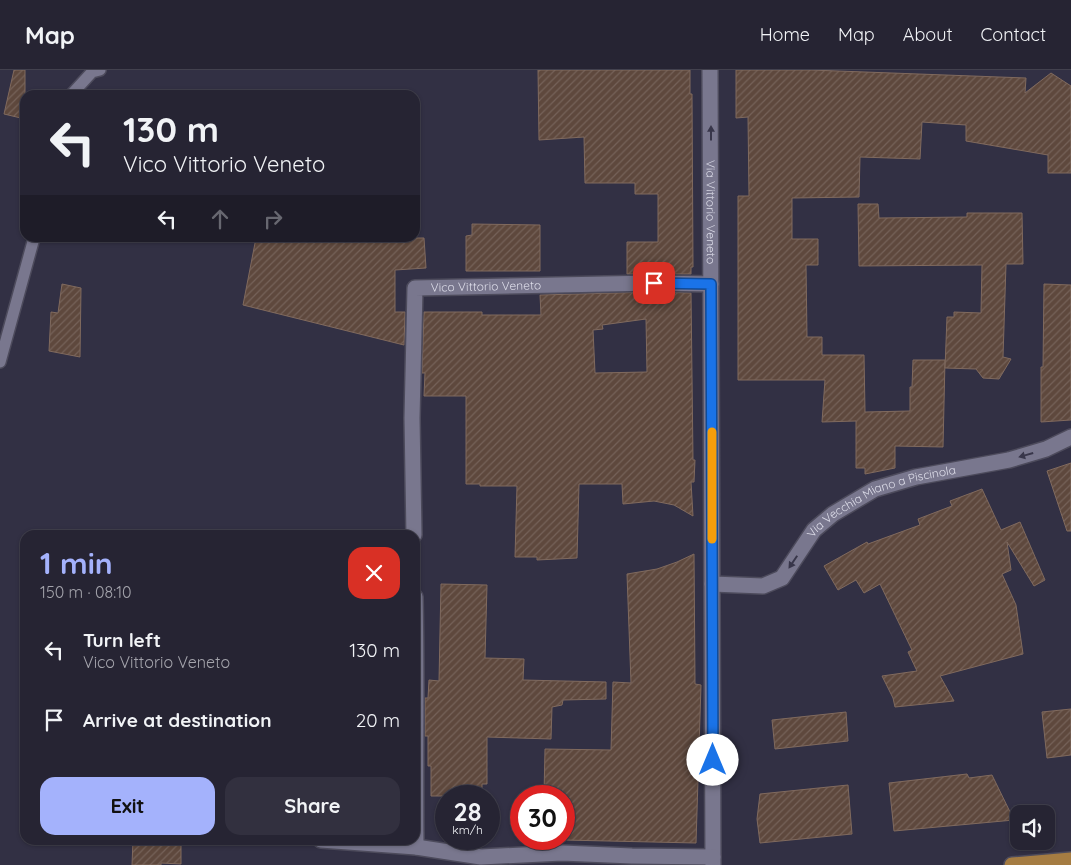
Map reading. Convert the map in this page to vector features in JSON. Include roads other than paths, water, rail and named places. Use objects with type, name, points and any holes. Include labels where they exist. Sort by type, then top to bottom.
[{"type":"main road","points":[[1012,865],[1071,860]]},
{"type":"street","name":"Via Vittorio Veneto","points":[[710,70],[713,861]]},
{"type":"street","name":"Vico Vittorio Veneto","points":[[414,530],[412,418],[415,288],[644,283],[711,284]]},
{"type":"street","name":"Via Vecchia Miano a Piscinola","points":[[712,584],[763,586],[782,578],[814,530],[833,514],[874,489],[916,477],[1009,460],[1046,449],[1071,437]]},
{"type":"street","points":[[389,845],[416,847],[481,857],[562,853],[713,861]]},
{"type":"lane","points":[[76,90],[92,72],[100,70]]},
{"type":"lane","points":[[0,362],[33,242]]}]
